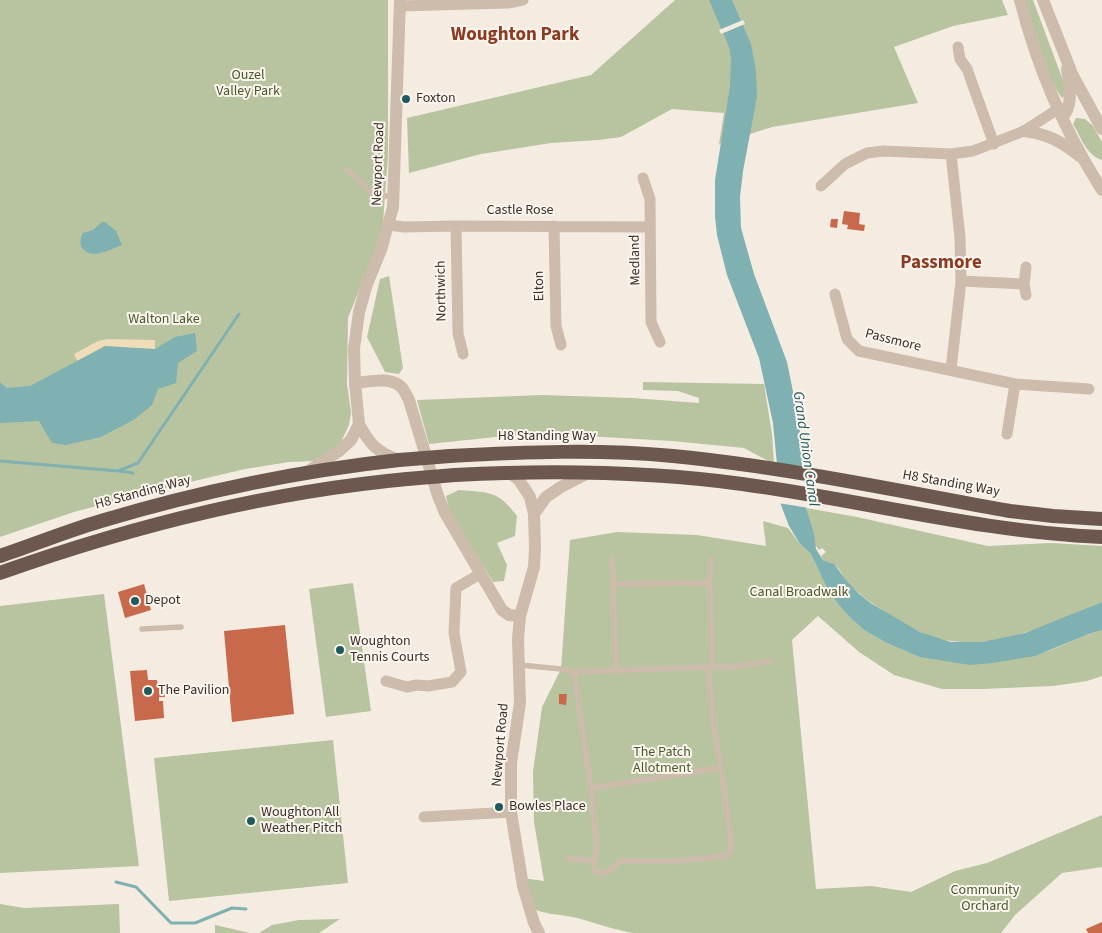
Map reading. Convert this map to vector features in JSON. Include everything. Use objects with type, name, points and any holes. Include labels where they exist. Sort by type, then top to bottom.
[{"type":"highway","name":"H8 Standing Way","points":[[0,556],[100,522],[250,483],[307,472],[399,460],[514,452],[596,452],[672,456],[746,465],[1010,511],[1102,519]]},
{"type":"highway","points":[[0,572],[104,538],[245,503],[407,479],[509,472],[590,472],[668,475],[743,484],[1020,531],[1102,537]]},
{"type":"street","points":[[400,3],[508,3],[523,0]]},
{"type":"street","points":[[1020,0],[1042,72],[1063,111],[1085,162],[1102,190]]},
{"type":"street","points":[[1043,0],[1066,59],[1099,122]]},
{"type":"street","name":"Newport Road","points":[[359,424],[354,348],[359,312],[389,224],[394,197],[400,3]]},
{"type":"street","points":[[958,47],[960,59],[966,69],[994,144]]},
{"type":"street","points":[[821,186],[845,164],[867,153],[884,151],[951,154],[973,151],[1028,129],[1063,111],[1069,94],[1066,59]]},
{"type":"street","points":[[1063,111],[1099,122]]},
{"type":"street","points":[[1028,129],[1055,139],[1085,162],[1102,168]]},
{"type":"street","points":[[951,154],[960,237],[960,281],[951,370]]},
{"type":"street","name":"Medland","points":[[643,178],[650,199],[651,322],[660,342]]},
{"type":"street","name":"Castle Rose","points":[[389,224],[404,227],[650,227]]},
{"type":"street","name":"Northwich","points":[[456,226],[458,333],[463,354]]},
{"type":"street","name":"Elton","points":[[554,226],[556,326],[561,345]]},
{"type":"street","points":[[1026,267],[1024,284],[1026,295]]},
{"type":"street","points":[[960,281],[1024,284]]},
{"type":"street","name":"Passmore","points":[[835,294],[847,339],[859,351],[1015,384],[1089,389]]},
{"type":"street","points":[[355,383],[380,380],[393,382],[402,387],[445,513],[502,610],[509,614],[520,616]]},
{"type":"street","points":[[1007,434],[1015,384]]},
{"type":"street","points":[[359,424],[367,439],[383,454],[399,460]]},
{"type":"street","points":[[307,472],[339,451],[351,440],[359,424]]},
{"type":"street","name":"Newport Road","points":[[509,472],[520,480],[530,497],[534,514],[534,567],[520,616],[518,640],[520,703],[511,763],[512,812],[523,886],[534,923],[540,933]]},
{"type":"street","points":[[534,514],[546,498],[561,487],[590,472]]},
{"type":"street","points":[[386,681],[406,687],[428,686],[452,682],[461,672],[454,633],[456,588],[480,574]]},
{"type":"street","points":[[424,817],[512,812]]},
{"type":"lane","points":[[347,169],[373,194],[394,197]]},
{"type":"lane","points":[[612,559],[616,670]]},
{"type":"lane","points":[[574,672],[598,850],[594,861],[594,870],[603,874],[620,861],[676,861],[727,856],[732,848],[713,719],[710,667],[710,560]]},
{"type":"lane","points":[[613,584],[710,583]]},
{"type":"lane","points":[[142,629],[181,627]]},
{"type":"lane","points":[[520,665],[574,672],[733,667],[770,661]]},
{"type":"lane","points":[[591,788],[721,768]]},
{"type":"lane","points":[[568,858],[594,861]]},
{"type":"green space","name":"Walton Lake","points":[[0,0],[388,0],[388,156],[383,222],[378,242],[348,318],[347,384],[351,413],[349,425],[340,444],[314,461],[289,462],[245,469],[169,487],[74,512],[0,537]]},
{"type":"green space","points":[[675,0],[1002,0],[1008,15],[953,26],[894,47],[918,103],[772,127],[719,144],[724,113],[672,109],[621,137],[551,143],[481,154],[409,173],[407,118],[591,75]]},
{"type":"green space","points":[[1025,0],[1033,0],[1064,83],[1065,93],[1063,98],[1058,93],[1047,69]]},
{"type":"green space","points":[[1076,118],[1085,119],[1093,126],[1102,142],[1102,160],[1096,158],[1084,145],[1073,124]]},
{"type":"green space","points":[[389,276],[403,368],[399,374],[385,372],[367,337],[380,279]]},
{"type":"green space","points":[[643,382],[764,384],[772,434],[774,464],[744,448],[672,441],[534,433],[429,444],[417,400],[542,395],[633,398],[699,403],[699,398],[678,391],[643,390]]},
{"type":"green space","points":[[459,490],[493,494],[504,501],[517,516],[515,536],[497,543],[507,565],[504,581],[493,582],[450,513],[446,496]]},
{"type":"green space","points":[[806,508],[857,517],[988,546],[1051,543],[1102,546],[1102,602],[1042,627],[1001,639],[980,642],[958,642],[937,638],[904,624],[870,602],[847,582],[835,565],[823,560],[821,556],[826,552],[822,548],[819,550],[815,545]]},
{"type":"green space","name":"The Patch Allotment","points":[[763,521],[788,528],[800,544],[811,554],[827,588],[838,604],[864,630],[883,641],[1019,658],[1051,650],[1102,630],[1102,676],[1087,681],[1053,686],[942,689],[894,675],[859,652],[818,616],[792,640],[816,889],[871,886],[911,892],[955,871],[987,863],[1102,815],[1102,867],[1062,873],[1015,915],[1001,933],[634,933],[570,916],[546,913],[528,906],[522,878],[544,881],[534,822],[533,772],[542,707],[561,669],[570,540],[617,532],[697,535],[766,546]]},
{"type":"green space","name":"Woughton Tennis Courts","points":[[353,583],[371,711],[326,717],[309,589]]},
{"type":"green space","points":[[104,594],[139,866],[0,873],[0,606]]},
{"type":"green space","name":"Woughton All Weather Pitch","points":[[333,740],[348,883],[169,901],[154,758]]},
{"type":"green space","points":[[0,904],[24,908],[119,904],[120,933],[0,933]]},
{"type":"green space","points":[[340,919],[319,933],[259,933],[272,925],[299,920]]},
{"type":"green space","points":[[215,925],[250,933],[215,933]]},
{"type":"sand","points":[[108,339],[155,340],[155,349],[78,362],[74,354],[98,341]]},
{"type":"water","points":[[709,0],[732,0],[751,44],[756,71],[757,97],[743,171],[740,197],[741,228],[754,274],[787,362],[799,421],[806,508],[814,534],[816,549],[823,560],[834,564],[858,593],[872,604],[920,632],[951,642],[982,642],[1025,633],[1102,602],[1102,630],[1035,656],[970,665],[920,657],[883,641],[864,630],[851,618],[827,588],[811,554],[800,544],[789,526],[781,505],[773,423],[759,358],[727,275],[717,235],[715,180],[730,86],[731,59],[729,47]]},
{"type":"water","points":[[102,222],[105,222],[116,231],[122,245],[102,253],[91,254],[83,249],[81,245],[82,235],[93,230]]},
{"type":"water","name":"Walton Lake","points":[[195,333],[197,351],[178,363],[176,383],[158,389],[152,405],[135,419],[101,437],[66,445],[52,443],[39,421],[0,423],[0,382],[7,388],[30,386],[105,346],[155,349],[175,337]]},
{"type":"pier","points":[[743,20],[745,24],[721,34],[719,30]]},
{"type":"pier","points":[[773,463],[805,469],[809,508],[778,503]]},
{"type":"building","points":[[844,211],[860,213],[859,224],[865,225],[864,231],[847,229],[848,225],[842,224]]},
{"type":"building","points":[[831,219],[838,219],[837,228],[830,227]]},
{"type":"building","name":"Depot","points":[[144,584],[151,610],[125,618],[118,592]]},
{"type":"building","points":[[285,625],[294,714],[232,722],[224,631]]},
{"type":"building","name":"The Pavilion","points":[[147,670],[148,680],[157,680],[158,686],[163,685],[165,697],[159,697],[159,701],[163,701],[164,718],[135,721],[130,671]]},
{"type":"building","points":[[559,694],[567,694],[566,705],[559,704]]},
{"type":"building","points":[[1102,922],[1102,933],[1088,933],[1086,929]]},
{"type":"waterway","points":[[0,461],[118,471],[138,463],[239,314]]},
{"type":"waterway","points":[[119,471],[133,473]]},
{"type":"waterway","points":[[116,882],[136,887],[171,923],[195,923],[232,908],[246,909]]},
{"type":"place","name":"Foxton","points":[[406,99]]},
{"type":"place","name":"Depot","points":[[135,601]]},
{"type":"place","name":"Woughton Tennis Courts","points":[[340,650]]},
{"type":"place","name":"The Pavilion","points":[[148,691]]},
{"type":"place","name":"Bowles Place","points":[[499,807]]},
{"type":"place","name":"Woughton All Weather Pitch","points":[[251,821]]},
{"type":"district","name":"Woughton Park","points":[[515,36]]},
{"type":"district","name":"Passmore","points":[[941,264]]},
{"type":"park label","name":"Ouzel Valley Park","points":[[248,84]]},
{"type":"park label","name":"Canal Broadwalk","points":[[799,593]]},
{"type":"park label","name":"Community Orchard","points":[[985,900]]},
{"type":"water label","name":"Grand Union Canal","points":[[805,449]]}]
